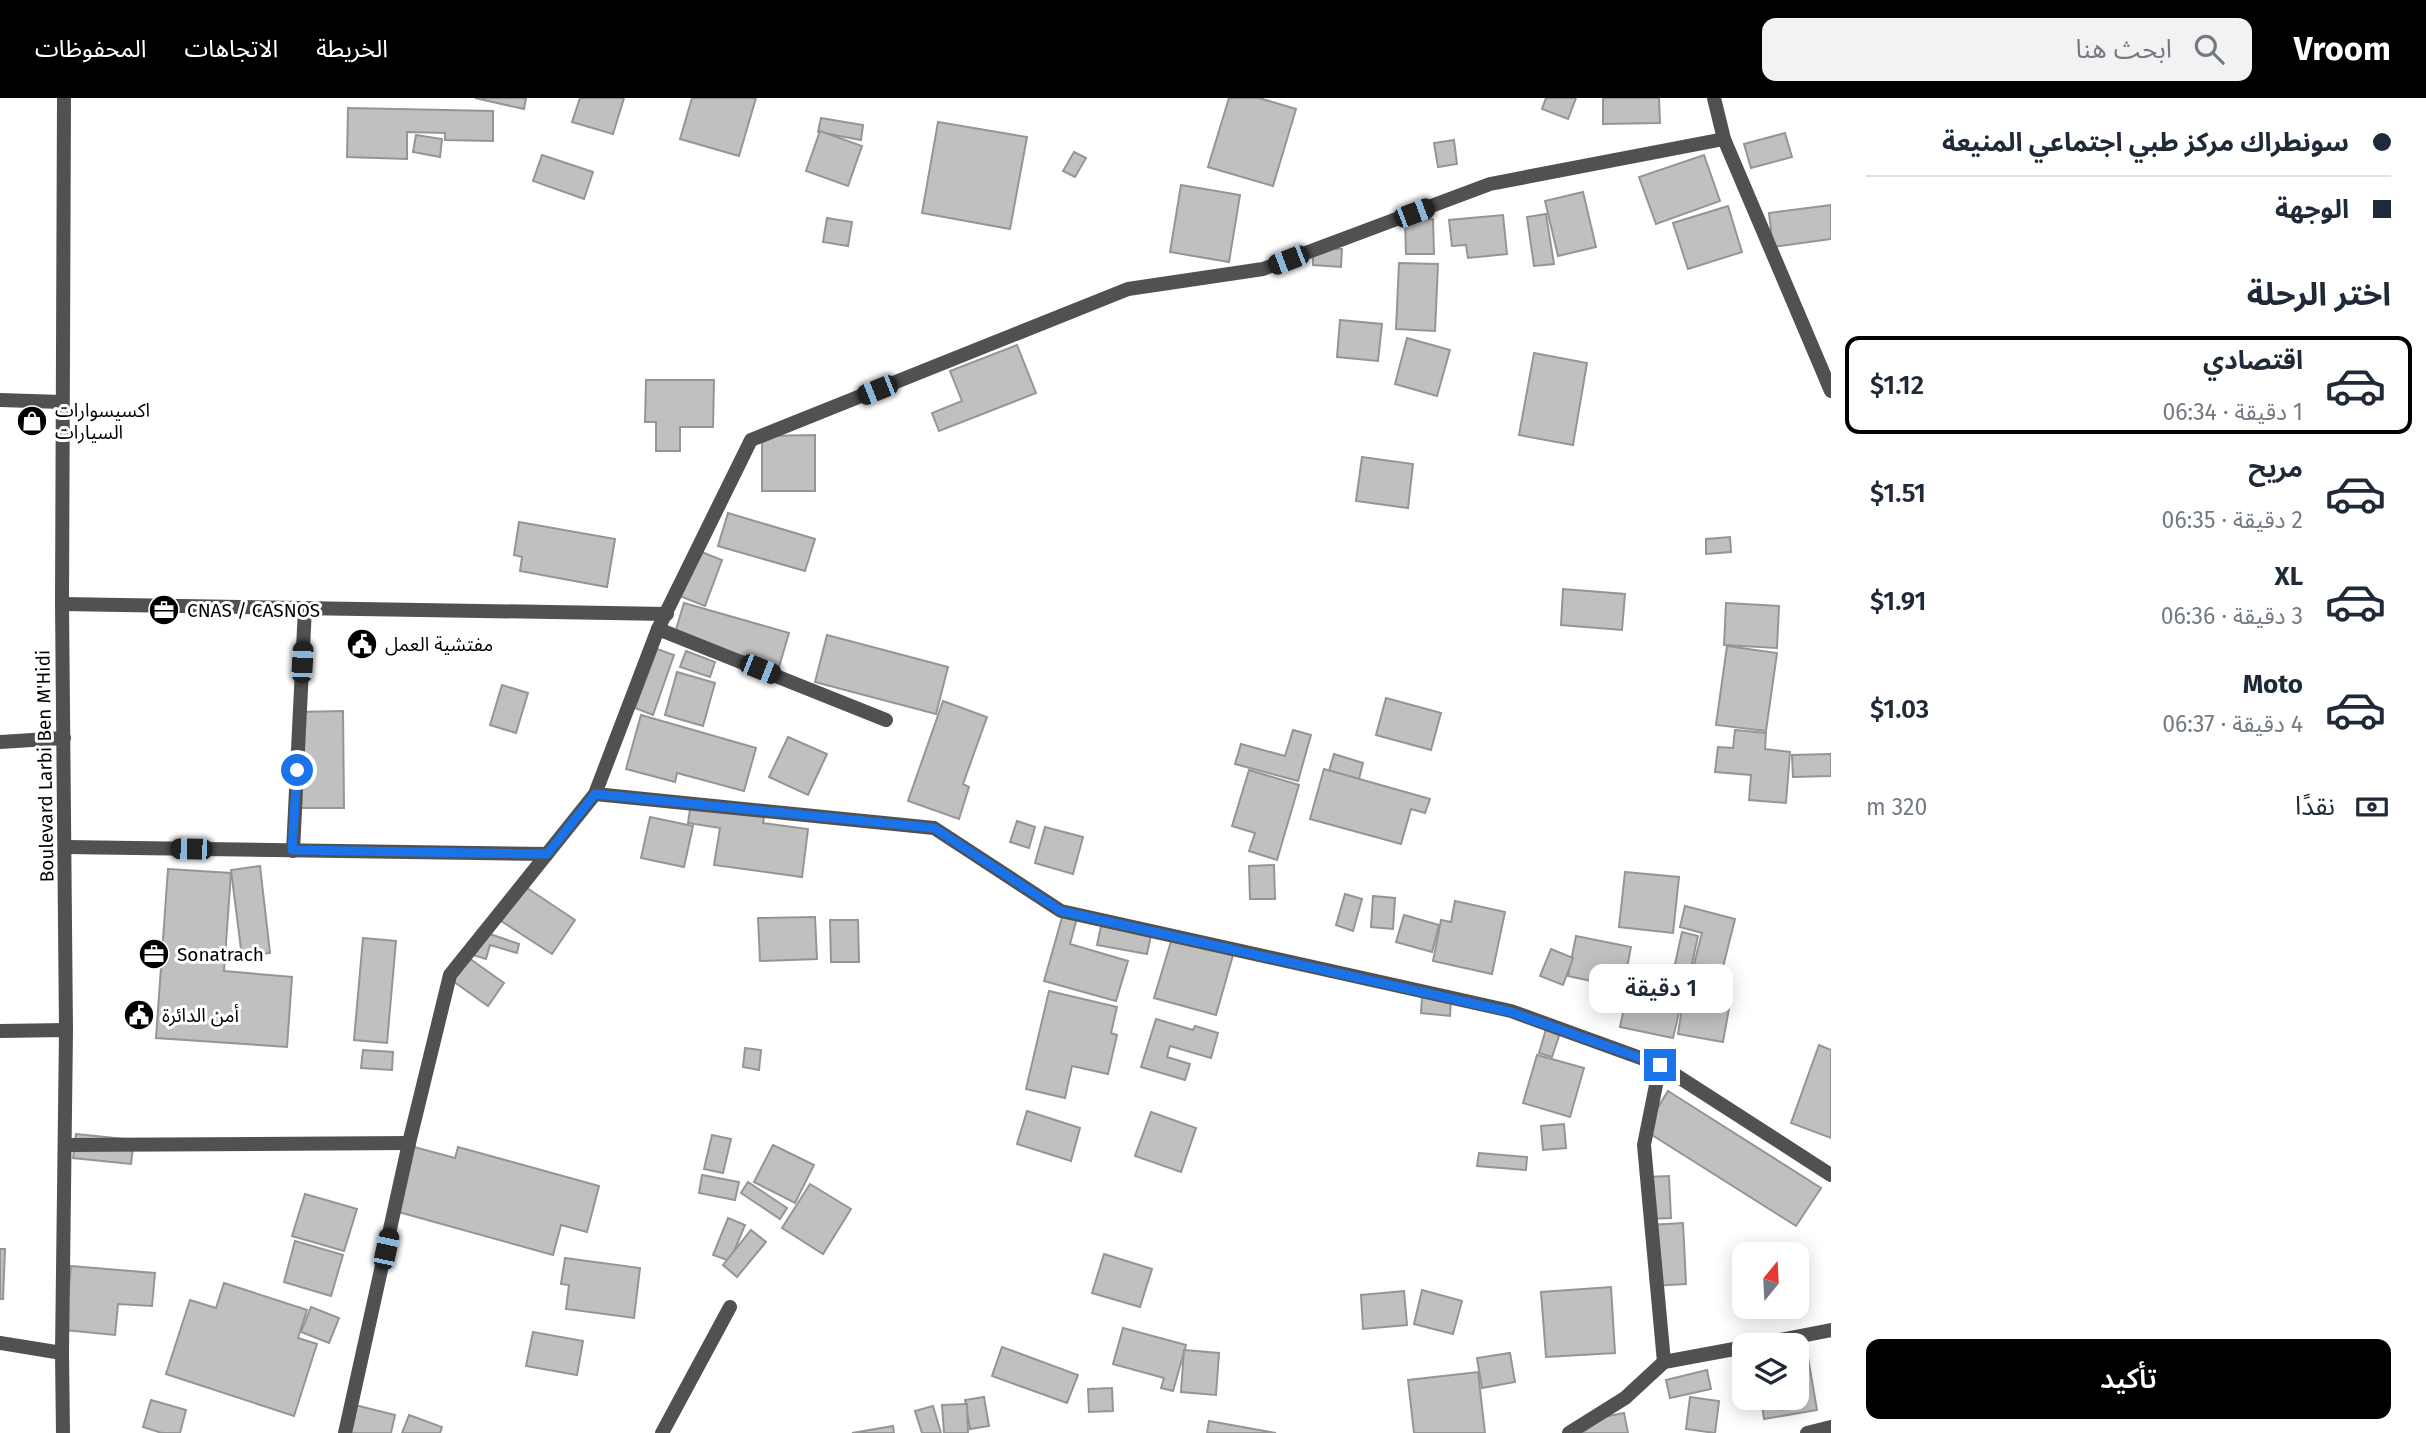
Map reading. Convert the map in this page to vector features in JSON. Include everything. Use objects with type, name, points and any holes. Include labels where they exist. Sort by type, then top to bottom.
[{"type":"street","name":"Boulevard Larbi Ben M'Hidi","points":[[63,1433],[66,1030],[62,604],[64,98]]},
{"type":"street","points":[[1714,98],[1724,139],[1831,391]]},
{"type":"street","points":[[345,1433],[450,975],[595,794],[658,629],[751,440],[1128,289],[1263,270],[1490,184],[1724,139]]},
{"type":"street","points":[[0,400],[62,402]]},
{"type":"street","points":[[62,604],[667,614]]},
{"type":"street","points":[[292,850],[305,608]]},
{"type":"street","points":[[658,629],[886,720]]},
{"type":"street","points":[[0,742],[64,738]]},
{"type":"street","points":[[595,794],[934,828],[1061,911],[1511,1012],[1660,1065],[1831,1175]]},
{"type":"street","points":[[65,847],[547,854]]},
{"type":"street","points":[[0,1031],[66,1030]]},
{"type":"street","points":[[1660,1065],[1644,1145],[1664,1362]]},
{"type":"street","points":[[65,1144],[410,1143]]},
{"type":"street","points":[[662,1433],[730,1307]]},
{"type":"street","points":[[1809,1335],[1831,1331]]},
{"type":"street","points":[[0,1343],[62,1353]]},
{"type":"street","points":[[1569,1433],[1625,1398],[1664,1362],[1732,1349]]},
{"type":"street","points":[[1807,1433],[1831,1427]]},
{"type":"building","points":[[475,98],[526,98],[524,109]]},
{"type":"building","points":[[580,98],[624,98],[613,134],[572,122]]},
{"type":"building","points":[[692,98],[756,98],[739,156],[680,139]]},
{"type":"building","points":[[1229,98],[1259,98],[1296,109],[1273,186],[1208,167]]},
{"type":"building","points":[[1546,98],[1576,98],[1568,119],[1542,109]]},
{"type":"building","points":[[1603,98],[1659,98],[1660,123],[1603,124]]},
{"type":"building","points":[[348,108],[493,111],[493,141],[445,140],[445,133],[407,132],[407,159],[347,157]]},
{"type":"building","points":[[821,118],[863,125],[861,140],[818,132]]},
{"type":"building","points":[[938,122],[1027,137],[1010,229],[922,213]]},
{"type":"building","points":[[820,131],[862,146],[848,186],[806,171]]},
{"type":"building","points":[[1785,133],[1792,157],[1751,168],[1744,144]]},
{"type":"building","points":[[416,135],[442,139],[440,157],[413,152]]},
{"type":"building","points":[[1454,140],[1457,164],[1438,167],[1434,143]]},
{"type":"building","points":[[1074,152],[1086,158],[1075,177],[1063,171]]},
{"type":"building","points":[[542,155],[593,172],[584,199],[533,181]]},
{"type":"building","points":[[1704,155],[1720,201],[1656,224],[1639,177]]},
{"type":"building","points":[[1181,185],[1240,195],[1229,262],[1170,252]]},
{"type":"building","points":[[1583,192],[1596,247],[1558,256],[1545,201]]},
{"type":"building","points":[[1831,205],[1831,239],[1773,247],[1769,213]]},
{"type":"building","points":[[1728,206],[1742,252],[1688,269],[1673,223]]},
{"type":"building","points":[[1546,214],[1554,264],[1534,266],[1527,217]]},
{"type":"building","points":[[1503,215],[1507,254],[1468,258],[1466,245],[1452,246],[1449,220]]},
{"type":"building","points":[[827,218],[852,222],[848,246],[823,242]]},
{"type":"building","points":[[1433,219],[1434,254],[1406,254],[1405,220]]},
{"type":"building","points":[[1313,248],[1342,249],[1341,267],[1313,265]]},
{"type":"building","points":[[1399,263],[1438,264],[1435,331],[1396,329]]},
{"type":"building","points":[[1340,320],[1382,324],[1378,361],[1337,357]]},
{"type":"building","points":[[1407,338],[1450,350],[1437,396],[1395,384]]},
{"type":"building","points":[[1017,345],[1036,393],[939,431],[932,413],[962,401],[950,371]]},
{"type":"building","points":[[1534,353],[1587,363],[1573,445],[1519,435]]},
{"type":"building","points":[[646,380],[714,380],[713,427],[680,427],[680,451],[656,451],[656,422],[645,422]]},
{"type":"building","points":[[815,435],[815,491],[762,491],[762,436]]},
{"type":"building","points":[[1362,457],[1413,464],[1408,508],[1356,501]]},
{"type":"building","points":[[728,513],[815,539],[805,571],[718,546]]},
{"type":"building","points":[[519,522],[615,539],[607,587],[520,571],[522,557],[514,555]]},
{"type":"building","points":[[1730,537],[1731,552],[1706,554],[1706,539]]},
{"type":"building","points":[[694,549],[722,560],[705,606],[677,595]]},
{"type":"building","points":[[1563,589],[1625,594],[1622,630],[1561,625]]},
{"type":"building","points":[[684,603],[789,633],[779,667],[674,636]]},
{"type":"building","points":[[1726,603],[1779,606],[1777,648],[1724,645]]},
{"type":"building","points":[[827,635],[948,667],[936,714],[815,682]]},
{"type":"building","points":[[1727,646],[1777,653],[1766,731],[1716,725]]},
{"type":"building","points":[[657,649],[674,655],[653,715],[635,708]]},
{"type":"building","points":[[686,651],[715,662],[710,677],[680,667]]},
{"type":"building","points":[[677,672],[715,683],[703,726],[665,715]]},
{"type":"building","points":[[502,685],[528,693],[516,733],[490,725]]},
{"type":"building","points":[[1386,698],[1441,713],[1431,750],[1376,735]]},
{"type":"building","points":[[943,701],[987,717],[963,784],[969,787],[959,819],[908,801]]},
{"type":"building","points":[[343,711],[344,808],[298,808],[297,712]]},
{"type":"building","points":[[641,715],[756,748],[744,791],[677,773],[675,782],[626,769]]},
{"type":"building","points":[[1293,730],[1311,735],[1298,781],[1235,764],[1241,744],[1285,756]]},
{"type":"building","points":[[1735,730],[1766,733],[1765,749],[1790,752],[1786,803],[1749,800],[1751,775],[1715,772],[1718,747],[1733,748]]},
{"type":"building","points":[[788,737],[827,754],[808,795],[769,777]]},
{"type":"building","points":[[1334,754],[1363,763],[1359,779],[1329,771]]},
{"type":"building","points":[[1831,754],[1831,776],[1793,777],[1792,755]]},
{"type":"building","points":[[1324,769],[1430,799],[1425,813],[1411,809],[1401,844],[1310,819]]},
{"type":"building","points":[[1249,770],[1299,785],[1277,860],[1249,851],[1255,833],[1232,826]]},
{"type":"building","points":[[691,802],[765,812],[763,823],[808,829],[802,877],[714,865],[720,828],[688,823]]},
{"type":"building","points":[[650,817],[693,826],[684,867],[641,858]]},
{"type":"building","points":[[1017,821],[1035,827],[1029,848],[1010,842]]},
{"type":"building","points":[[1045,827],[1083,837],[1073,874],[1035,863]]},
{"type":"building","points":[[1274,865],[1275,899],[1250,899],[1249,866]]},
{"type":"building","points":[[260,866],[270,953],[242,957],[231,870]]},
{"type":"building","points":[[168,869],[231,873],[224,971],[292,977],[287,1047],[156,1038]]},
{"type":"building","points":[[1625,872],[1679,877],[1673,933],[1619,927]]},
{"type":"building","points":[[518,882],[575,920],[552,954],[495,917]]},
{"type":"building","points":[[1345,894],[1362,899],[1353,931],[1336,925]]},
{"type":"building","points":[[1373,896],[1395,898],[1393,929],[1371,927]]},
{"type":"building","points":[[1455,901],[1505,912],[1492,974],[1433,961],[1441,920],[1451,922]]},
{"type":"building","points":[[1685,906],[1735,919],[1722,971],[1694,964],[1702,933],[1680,927]]},
{"type":"building","points":[[1063,914],[1077,918],[1070,944],[1128,961],[1116,1001],[1044,981]]},
{"type":"building","points":[[1404,915],[1439,925],[1432,952],[1396,942]]},
{"type":"building","points":[[815,917],[817,959],[760,961],[758,918]]},
{"type":"building","points":[[830,920],[858,920],[859,962],[831,962]]},
{"type":"building","points":[[1101,926],[1151,935],[1147,954],[1097,945]]},
{"type":"building","points":[[478,930],[519,944],[517,953],[490,945],[486,959],[470,954]]},
{"type":"building","points":[[1682,932],[1698,936],[1691,968],[1675,964]]},
{"type":"building","points":[[1576,936],[1631,947],[1623,988],[1568,976]]},
{"type":"building","points":[[363,938],[396,941],[387,1043],[354,1040]]},
{"type":"building","points":[[1172,938],[1233,955],[1216,1015],[1154,998]]},
{"type":"building","points":[[1551,949],[1573,958],[1563,985],[1540,976]]},
{"type":"building","points":[[466,956],[504,983],[488,1006],[450,979]]},
{"type":"building","points":[[1628,988],[1682,1000],[1673,1038],[1620,1027]]},
{"type":"building","points":[[1685,989],[1731,997],[1723,1042],[1678,1034]]},
{"type":"building","points":[[1049,991],[1117,1007],[1111,1033],[1117,1035],[1108,1074],[1072,1066],[1065,1098],[1026,1089]]},
{"type":"building","points":[[1422,997],[1451,999],[1450,1016],[1421,1013]]},
{"type":"building","points":[[1156,1019],[1193,1030],[1195,1026],[1218,1033],[1211,1058],[1170,1046],[1167,1057],[1190,1064],[1185,1080],[1141,1067]]},
{"type":"building","points":[[1546,1029],[1560,1033],[1552,1057],[1539,1053]]},
{"type":"building","points":[[1819,1045],[1831,1050],[1831,1138],[1791,1123]]},
{"type":"building","points":[[745,1048],[761,1050],[759,1070],[743,1067]]},
{"type":"building","points":[[363,1050],[393,1052],[392,1070],[361,1068]]},
{"type":"building","points":[[1537,1055],[1584,1068],[1570,1117],[1523,1103]]},
{"type":"building","points":[[1668,1091],[1821,1188],[1796,1226],[1644,1130]]},
{"type":"building","points":[[1027,1111],[1080,1128],[1071,1161],[1017,1144]]},
{"type":"building","points":[[1151,1112],[1196,1128],[1181,1172],[1135,1156]]},
{"type":"building","points":[[1564,1124],[1566,1148],[1543,1150],[1541,1126]]},
{"type":"building","points":[[76,1134],[134,1140],[131,1164],[73,1158]]},
{"type":"building","points":[[712,1135],[731,1139],[723,1173],[704,1169]]},
{"type":"building","points":[[773,1145],[814,1165],[795,1203],[754,1182]]},
{"type":"building","points":[[414,1147],[455,1158],[458,1147],[599,1186],[587,1232],[561,1225],[553,1255],[395,1211]]},
{"type":"building","points":[[1479,1153],[1527,1157],[1526,1170],[1477,1166]]},
{"type":"building","points":[[702,1175],[739,1182],[735,1200],[699,1193]]},
{"type":"building","points":[[1669,1176],[1671,1218],[1647,1219],[1645,1177]]},
{"type":"building","points":[[748,1182],[787,1208],[780,1219],[741,1193]]},
{"type":"building","points":[[810,1184],[851,1209],[823,1254],[782,1228]]},
{"type":"building","points":[[305,1194],[357,1209],[344,1251],[292,1236]]},
{"type":"building","points":[[728,1218],[745,1225],[730,1261],[713,1255]]},
{"type":"building","points":[[1683,1223],[1686,1284],[1651,1286],[1648,1225]]},
{"type":"building","points":[[751,1230],[766,1242],[737,1277],[723,1265]]},
{"type":"building","points":[[295,1241],[343,1255],[331,1296],[284,1282]]},
{"type":"building","points":[[0,1249],[5,1249],[3,1299],[0,1299]]},
{"type":"building","points":[[1104,1254],[1152,1269],[1140,1307],[1092,1293]]},
{"type":"building","points":[[565,1258],[640,1268],[634,1318],[566,1309],[569,1285],[561,1284]]},
{"type":"building","points":[[71,1266],[155,1273],[152,1306],[118,1304],[115,1335],[65,1330]]},
{"type":"building","points":[[224,1283],[307,1310],[298,1338],[317,1344],[294,1416],[166,1374],[190,1300],[216,1308]]},
{"type":"building","points":[[1611,1287],[1615,1353],[1546,1357],[1541,1292]]},
{"type":"building","points":[[1422,1290],[1462,1301],[1453,1334],[1414,1324]]},
{"type":"building","points":[[1404,1291],[1407,1325],[1363,1329],[1361,1295]]},
{"type":"building","points":[[311,1307],[339,1318],[329,1343],[301,1332]]},
{"type":"building","points":[[1123,1328],[1186,1345],[1173,1391],[1161,1388],[1164,1378],[1113,1364]]},
{"type":"building","points":[[533,1332],[583,1341],[577,1375],[526,1366]]},
{"type":"building","points":[[1002,1347],[1078,1375],[1067,1403],[992,1376]]},
{"type":"building","points":[[1184,1350],[1219,1353],[1216,1395],[1181,1392]]},
{"type":"building","points":[[1510,1353],[1515,1382],[1482,1388],[1477,1358]]},
{"type":"building","points":[[1809,1364],[1817,1410],[1764,1419],[1763,1410],[1809,1410]]},
{"type":"building","points":[[1707,1370],[1711,1389],[1670,1398],[1666,1380]]},
{"type":"building","points":[[1478,1372],[1485,1433],[1414,1433],[1408,1380]]},
{"type":"building","points":[[1112,1388],[1113,1411],[1089,1412],[1088,1389]]},
{"type":"building","points":[[984,1397],[989,1426],[970,1429],[965,1400]]},
{"type":"building","points":[[1690,1397],[1719,1401],[1715,1433],[1686,1429]]},
{"type":"building","points":[[151,1400],[186,1410],[180,1433],[162,1433],[143,1427]]},
{"type":"building","points":[[351,1404],[395,1415],[391,1433],[344,1433]]},
{"type":"building","points":[[967,1404],[968,1433],[944,1433],[942,1405]]},
{"type":"building","points":[[933,1406],[941,1433],[922,1433],[915,1411]]},
{"type":"building","points":[[1624,1413],[1628,1433],[1584,1433],[1582,1421]]},
{"type":"building","points":[[409,1415],[442,1427],[440,1433],[402,1433]]},
{"type":"building","points":[[1209,1421],[1276,1433],[1207,1433]]},
{"type":"building","points":[[893,1426],[894,1433],[852,1433]]},
{"type":"place","name":"اكسيسوارات السيارات","points":[[32,421]]},
{"type":"place","name":"CNAS / CASNOS","points":[[164,610]]},
{"type":"place","name":"مفتشية العمل","points":[[362,644]]},
{"type":"place","name":"Sonatrach","points":[[154,954]]},
{"type":"place","name":"أمن الدائرة","points":[[139,1015]]},
{"type":"route","points":[[297,770],[292,850],[547,854],[595,794],[934,828],[1061,911],[1511,1012],[1660,1065]]}]
